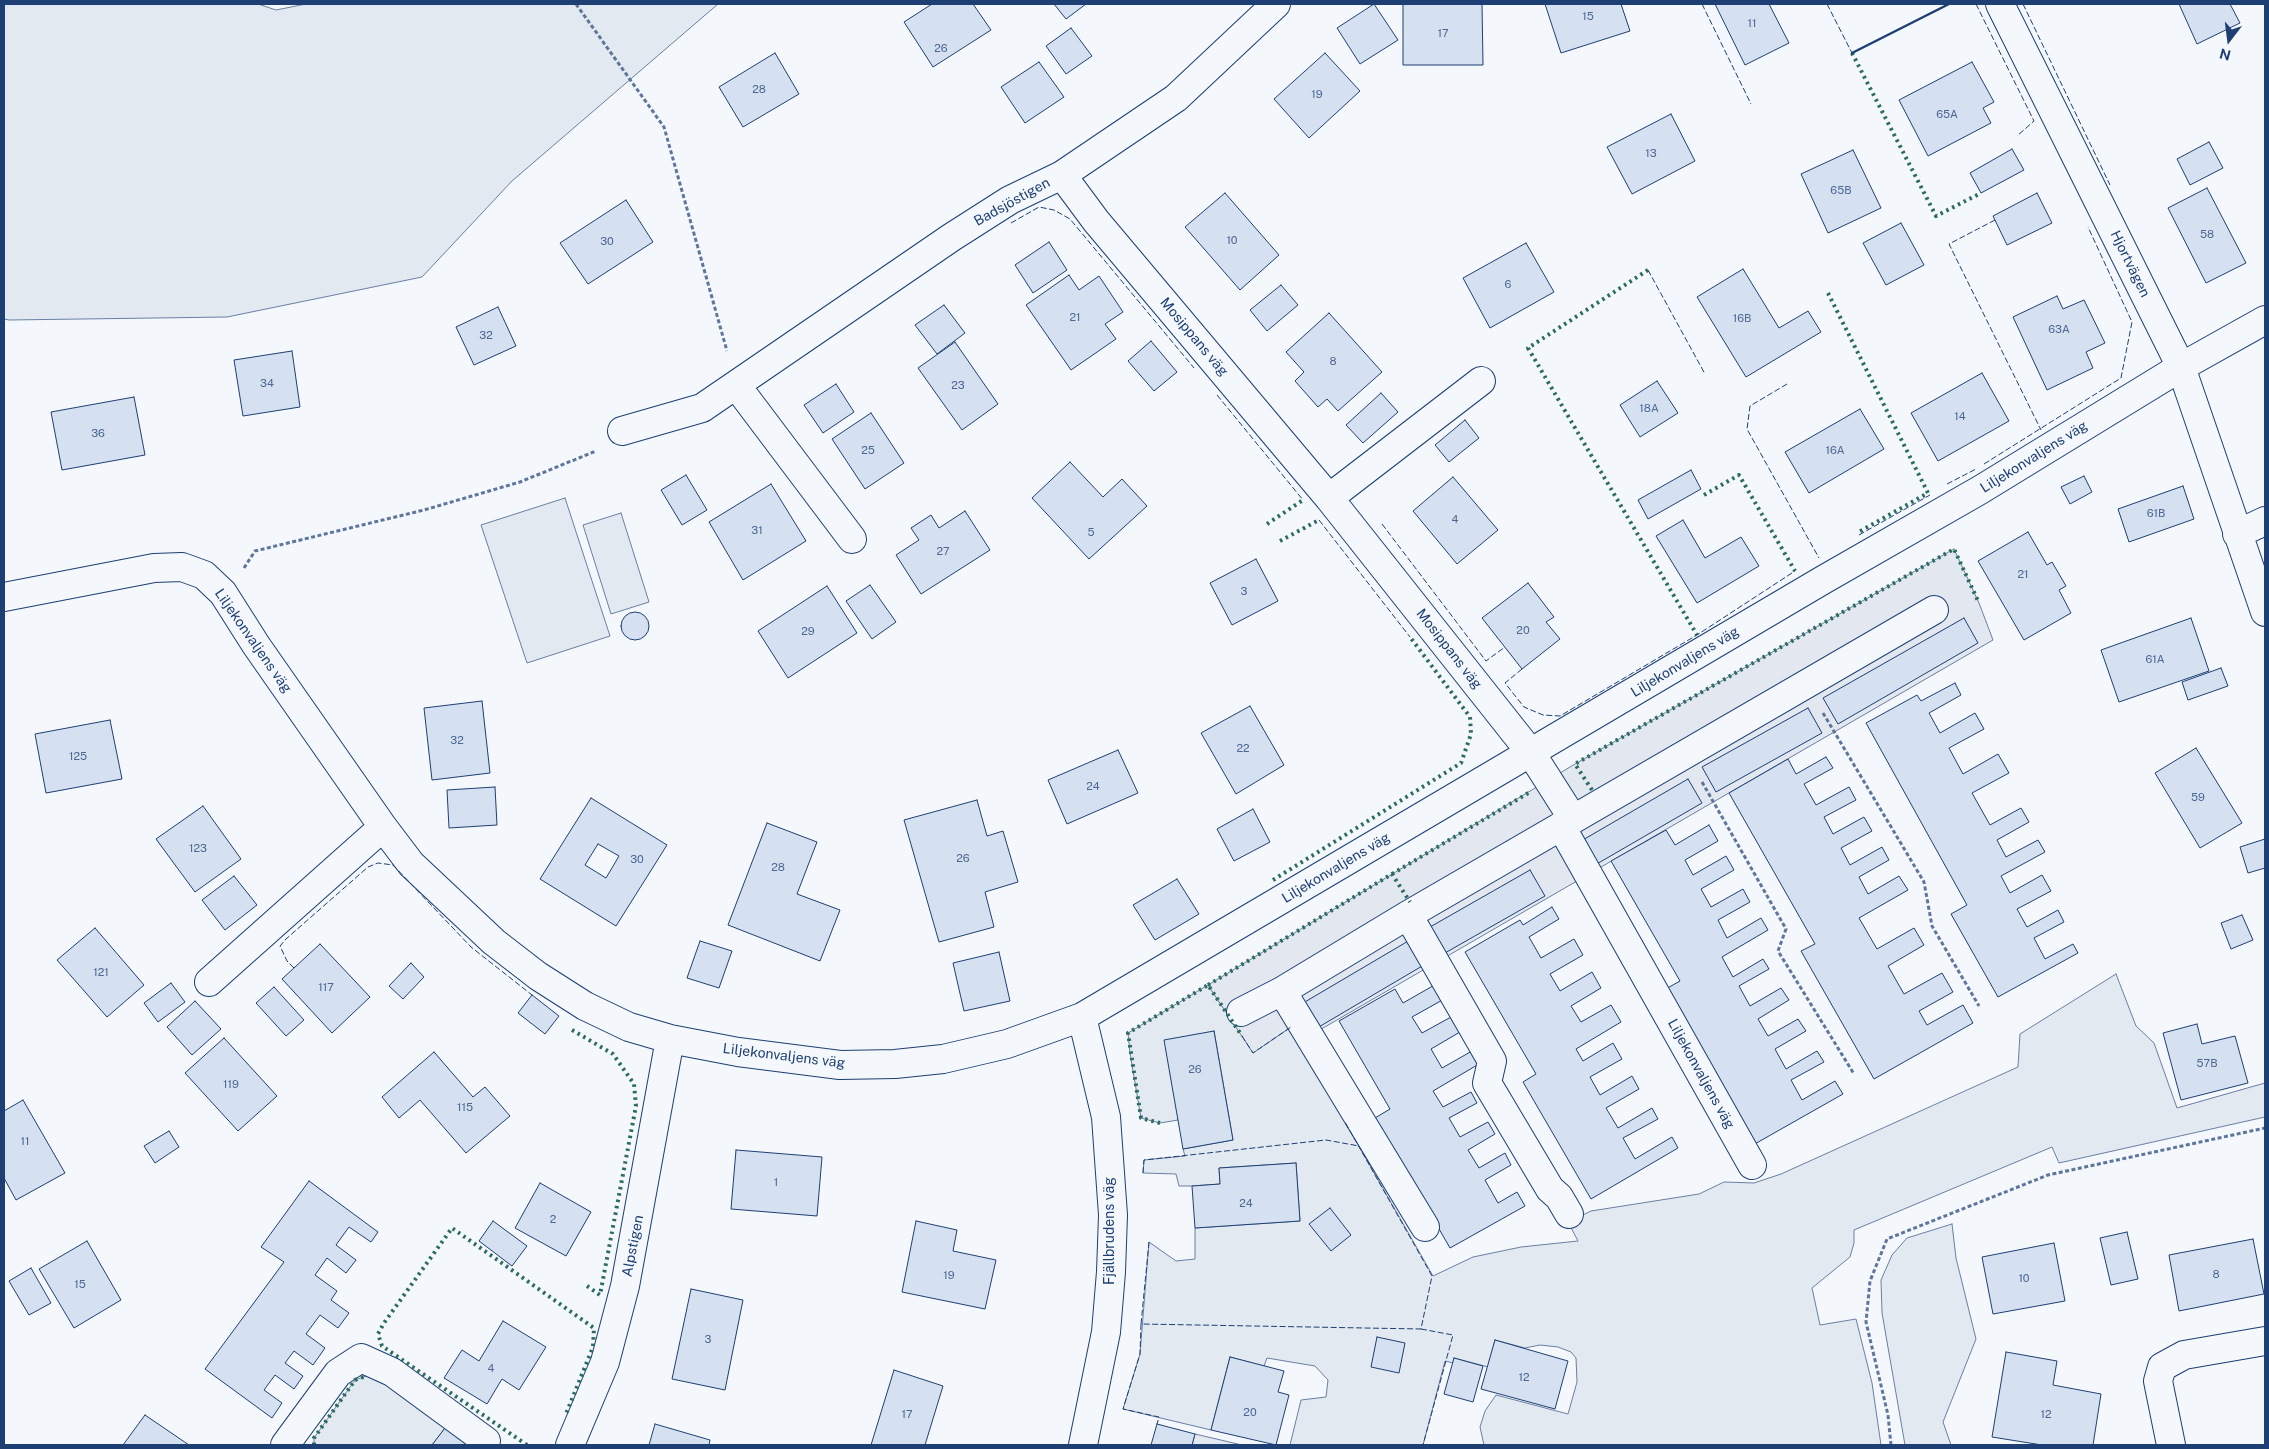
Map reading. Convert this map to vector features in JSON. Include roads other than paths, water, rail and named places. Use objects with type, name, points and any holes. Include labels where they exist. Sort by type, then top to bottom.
[{"type":"street","name":"Badsjöstigen","points":[[622,431],[702,408],[952,237],[1010,200],[1062,175],[1176,98],[1276,4]]},
{"type":"street","name":"Hjortvägen","points":[[2000,4],[2181,367],[2265,612]]},
{"type":"street","name":"Mosippans väg","points":[[1062,175],[1096,221],[1329,498],[1531,753],[1567,823]]},
{"type":"street","name":"Liljekonvaljens väg","points":[[4,597],[154,568],[182,567],[204,575],[223,593],[256,646],[383,827],[418,870],[494,942],[538,976],[586,1006],[629,1027],[670,1039],[738,1052],[840,1065],[895,1064],[942,1059],[1007,1044],[1082,1017],[1823,580],[1980,490],[2181,367],[2265,320]]},
{"type":"street","points":[[1329,498],[1481,381]]},
{"type":"street","points":[[736,385],[852,539]]},
{"type":"street","points":[[2237,534],[2265,521]]},
{"type":"street","points":[[1241,1012],[1282,991],[1408,915],[1934,610]]},
{"type":"street","name":"Liljekonvaljens väg","points":[[1567,823],[1752,1165]]},
{"type":"street","points":[[210,982],[383,827]]},
{"type":"street","points":[[1408,915],[1492,1061],[1487,1083],[1550,1189],[1560,1197],[1569,1214]]},
{"type":"street","points":[[1282,991],[1425,1227]]},
{"type":"street","name":"Fjällbrudens väg","points":[[1082,1017],[1106,1117],[1112,1215],[1111,1272],[1106,1332],[1083,1445]]},
{"type":"street","name":"Alpstigen","points":[[570,1445],[605,1362],[625,1286],[670,1039]]},
{"type":"street","points":[[2171,1445],[2158,1381],[2162,1367],[2184,1354],[2265,1342]]},
{"type":"street","points":[[285,1445],[338,1373],[361,1358],[392,1372],[486,1441]]}]
